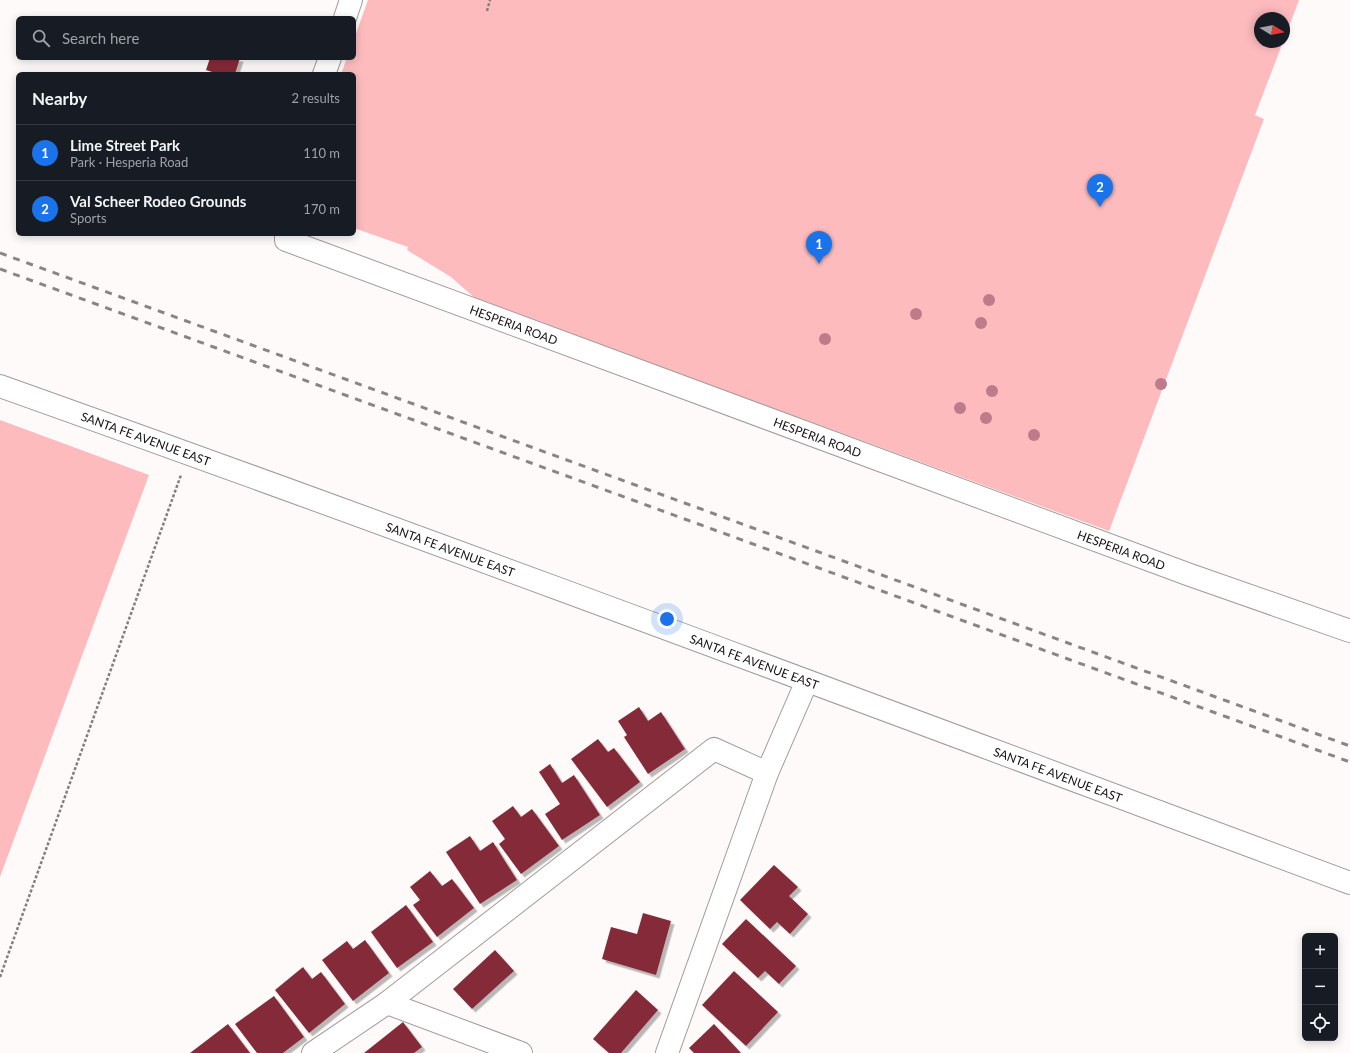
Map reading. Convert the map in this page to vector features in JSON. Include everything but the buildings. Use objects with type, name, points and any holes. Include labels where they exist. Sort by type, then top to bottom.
[{"type":"street","points":[[346,16],[351,0]]},
{"type":"street","points":[[325,72],[329,60]]},
{"type":"street","name":"HESPERIA ROAD","points":[[286,237],[1182,572],[1350,631]]},
{"type":"street","name":"SANTA FE AVENUE EAST","points":[[0,386],[806,680],[1350,883]]},
{"type":"street","points":[[667,1053],[767,773],[806,680]]},
{"type":"street","points":[[313,1053],[387,1003],[714,749],[767,773]]},
{"type":"street","points":[[387,1003],[521,1053]]},
{"type":"path","points":[[487,10],[490,0]]},
{"type":"path","points":[[0,977],[189,454]]},
{"type":"shaded area","points":[[368,0],[1299,0],[1290,24],[1290,12],[1254,12],[1254,48],[1281,48],[1255,115],[1264,119],[1109,531],[476,299],[451,277],[407,250],[408,247],[356,229],[356,72],[342,72],[346,60],[356,60],[356,33]]},
{"type":"shaded area","points":[[0,420],[149,475],[0,877]]},
{"type":"railway","points":[[0,253],[1350,746]]},
{"type":"railway","points":[[0,269],[1350,762]]},
{"type":"place","name":"Val Scheer Rodeo Grounds","points":[[1100,207]]},
{"type":"place","name":"Lime Street Park","points":[[819,264]]}]
